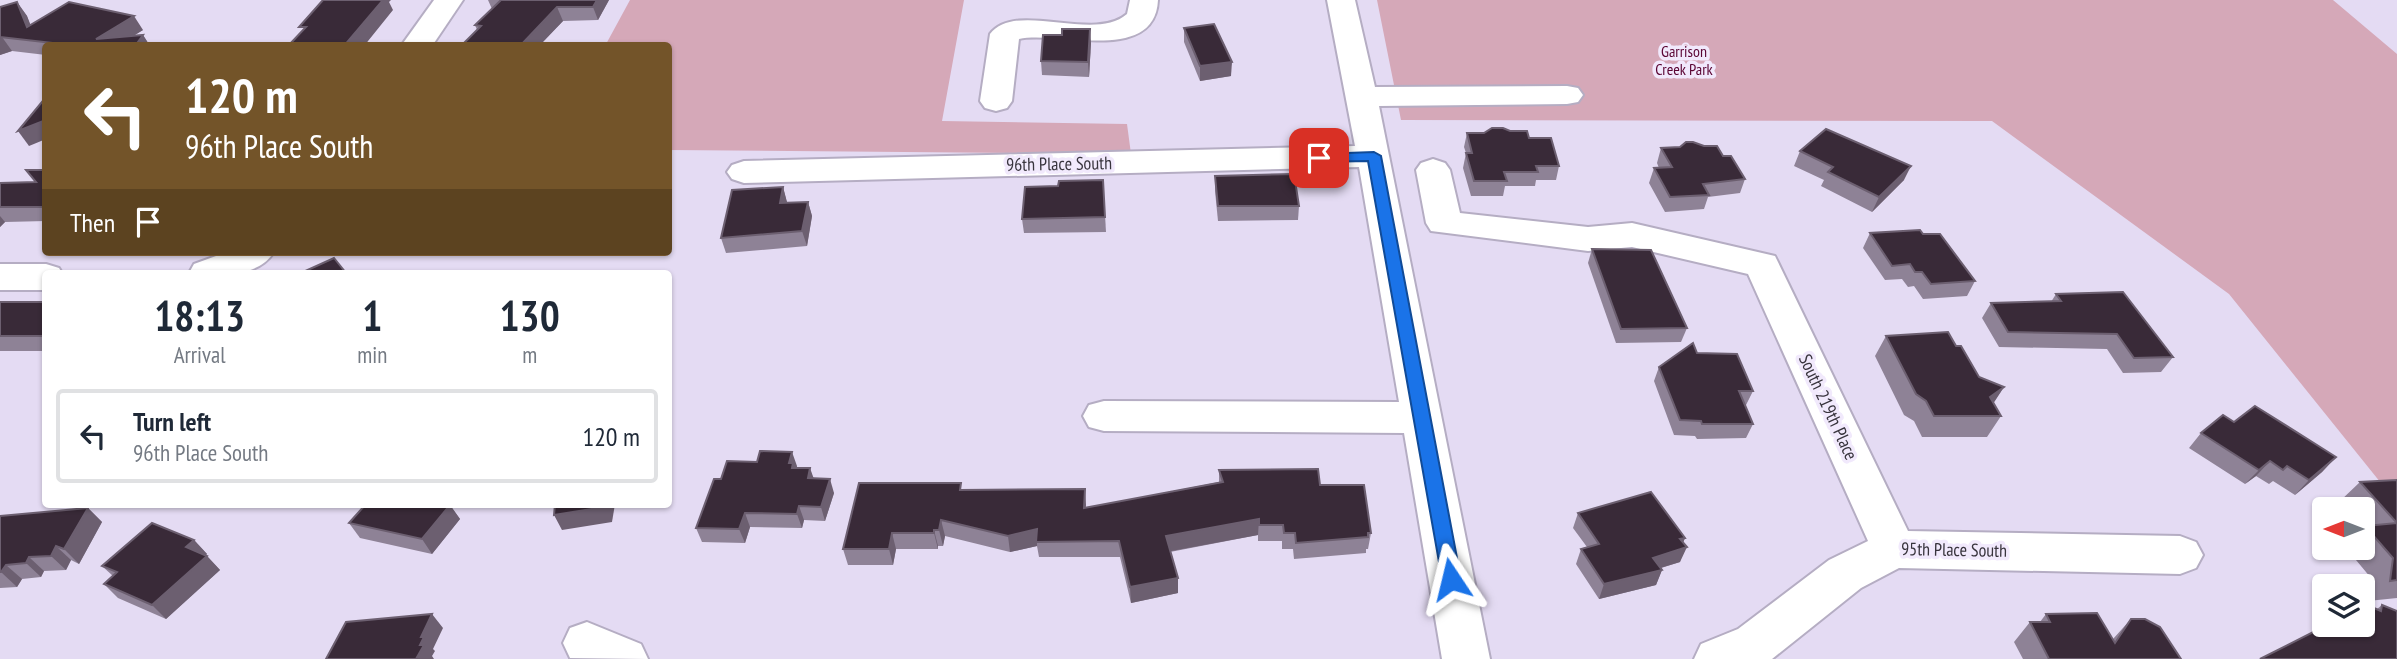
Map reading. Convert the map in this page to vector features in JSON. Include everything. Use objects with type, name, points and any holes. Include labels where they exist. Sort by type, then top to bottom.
[{"type":"street","points":[[419,42],[449,0]]},
{"type":"street","points":[[996,101],[1005,34],[1017,28],[1106,31],[1131,26],[1141,16],[1144,0]]},
{"type":"street","points":[[1341,0],[1374,156],[1466,659]]},
{"type":"street","points":[[1362,97],[1567,95]]},
{"type":"street","name":"96th Place South","points":[[744,172],[1374,156]]},
{"type":"street","name":"South 219th Place","points":[[1433,170],[1444,223],[1588,239],[1632,234],[1762,265],[1894,549]]},
{"type":"street","points":[[219,270],[249,256]]},
{"type":"street","points":[[0,277],[42,277]]},
{"type":"street","points":[[1104,416],[1422,418]]},
{"type":"street","name":"95th Place South","points":[[1718,659],[1755,644],[1845,574],[1894,549],[2180,555]]},
{"type":"green space","points":[[630,0],[964,0],[942,121],[1127,124],[1131,154],[672,150],[672,42],[607,42]]},
{"type":"green space","name":"Garrison Creek Park","points":[[1377,0],[2333,0],[2397,54],[2397,503],[2229,294],[1992,121],[1401,120]]},
{"type":"building","points":[[323,0],[383,0],[347,42],[292,42],[306,27],[299,27]]},
{"type":"building","points":[[501,0],[597,0],[593,7],[557,7],[524,42],[465,42],[481,26],[475,25]]},
{"type":"building","points":[[17,2],[27,27],[69,2],[134,16],[96,39],[143,35],[138,42],[44,42],[0,37],[0,7]]},
{"type":"building","points":[[1214,24],[1232,62],[1200,66],[1184,28]]},
{"type":"building","points":[[1062,29],[1090,29],[1088,62],[1041,61],[1043,35],[1062,35]]},
{"type":"building","points":[[42,102],[42,122],[18,131]]},
{"type":"building","points":[[1492,128],[1527,131],[1529,138],[1551,138],[1559,166],[1536,166],[1538,172],[1504,172],[1507,181],[1474,181],[1466,153],[1472,153],[1467,133],[1484,133]]},
{"type":"building","points":[[1826,129],[1911,166],[1879,197],[1828,172],[1833,167],[1800,151]]},
{"type":"building","points":[[1686,142],[1717,146],[1723,156],[1731,156],[1745,179],[1703,184],[1709,195],[1670,197],[1654,168],[1672,167],[1661,148],[1680,147]]},
{"type":"building","points":[[26,170],[42,170],[42,207],[0,207],[0,183],[36,182]]},
{"type":"building","points":[[1294,174],[1299,206],[1218,206],[1215,176]]},
{"type":"building","points":[[1103,180],[1105,217],[1022,219],[1025,187],[1058,186],[1059,181]]},
{"type":"building","points":[[783,187],[780,203],[808,202],[802,231],[721,238],[732,190]]},
{"type":"building","points":[[1920,230],[1923,234],[1940,234],[1975,281],[1931,284],[1922,272],[1915,272],[1910,264],[1892,266],[1870,233]]},
{"type":"building","points":[[1592,249],[1651,250],[1687,328],[1621,329]]},
{"type":"building","points":[[334,258],[344,270],[308,270]]},
{"type":"building","points":[[2123,292],[2173,357],[2134,358],[2117,334],[2008,332],[1991,303],[2061,301],[2056,294]]},
{"type":"building","points":[[0,302],[42,302],[42,336],[0,336]]},
{"type":"building","points":[[1948,332],[1956,346],[1961,346],[1979,377],[2004,387],[1990,397],[2001,416],[1934,416],[1926,401],[1916,394],[1886,336]]},
{"type":"building","points":[[1693,343],[1697,353],[1737,354],[1753,391],[1739,391],[1753,424],[1702,424],[1701,421],[1680,420],[1659,367]]},
{"type":"building","points":[[2255,406],[2336,457],[2309,480],[2287,466],[2283,470],[2270,461],[2259,470],[2201,433],[2223,415],[2234,422]]},
{"type":"building","points":[[760,451],[792,452],[789,463],[793,463],[792,468],[810,468],[808,478],[830,479],[821,507],[799,506],[797,514],[745,513],[739,529],[696,528],[714,479],[721,479],[727,461],[757,462]]},
{"type":"building","points":[[1318,469],[1320,485],[1364,485],[1371,533],[1368,533],[1368,537],[1296,543],[1295,533],[1284,533],[1283,525],[1259,525],[1259,519],[1166,536],[1178,578],[1130,587],[1119,541],[1036,542],[1037,529],[1008,536],[941,520],[939,530],[934,530],[934,533],[892,533],[889,549],[843,549],[859,483],[961,483],[960,490],[1085,489],[1084,508],[1223,482],[1219,470]]},
{"type":"building","points":[[2397,480],[2397,523],[2375,497],[2360,482]]},
{"type":"building","points":[[1651,492],[1685,538],[1680,539],[1687,547],[1653,558],[1662,570],[1604,584],[1581,549],[1599,544],[1578,513]]},
{"type":"building","points":[[88,508],[64,549],[56,546],[51,556],[29,557],[26,563],[6,565],[0,572],[0,516]]},
{"type":"building","points":[[362,508],[448,508],[422,539],[349,523]]},
{"type":"building","points":[[555,508],[598,508],[554,515]]},
{"type":"building","points":[[152,523],[194,540],[186,547],[207,556],[152,605],[104,584],[117,572],[102,566]]},
{"type":"building","points":[[2397,523],[2397,580],[2390,581],[2393,558],[2375,537],[2375,525]]},
{"type":"building","points":[[2382,605],[2397,611],[2397,659],[2260,659],[2312,633],[2312,637],[2375,637],[2375,608],[2381,611]]},
{"type":"building","points":[[2097,613],[2115,643],[2131,619],[2145,619],[2160,627],[2181,659],[2049,659],[2030,622],[2050,622],[2046,614]]},
{"type":"building","points":[[432,614],[421,637],[424,637],[420,645],[424,645],[416,659],[326,659],[346,622]]},
{"type":"route","points":[[1319,158],[1374,156],[1451,579]]}]
